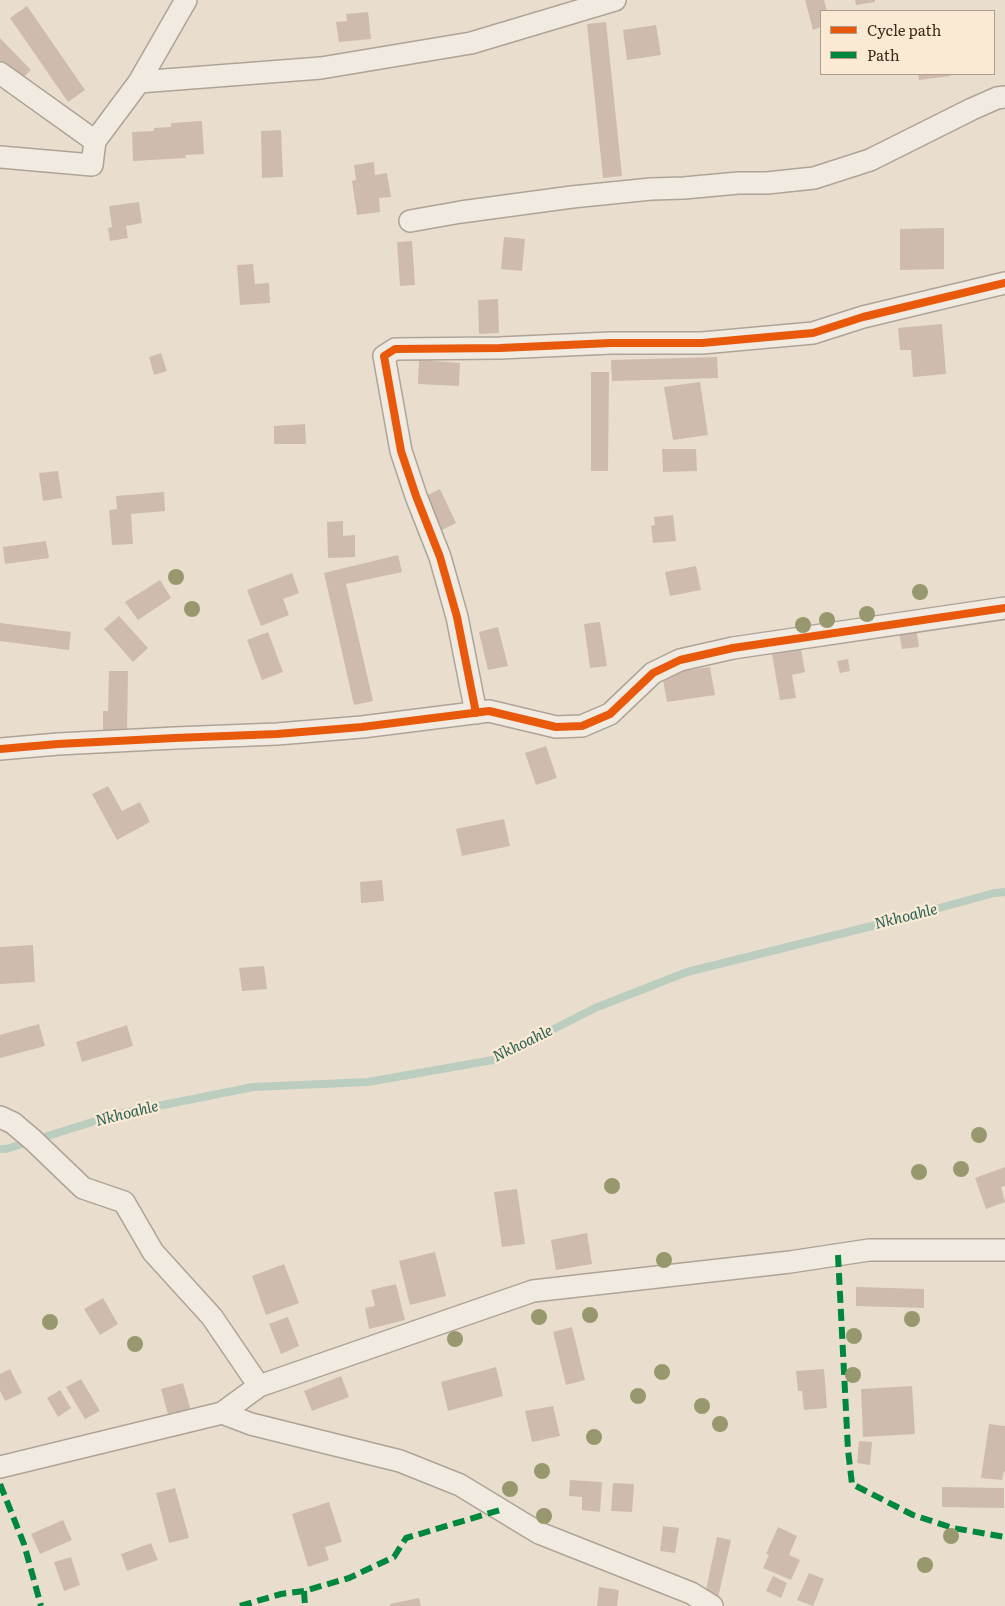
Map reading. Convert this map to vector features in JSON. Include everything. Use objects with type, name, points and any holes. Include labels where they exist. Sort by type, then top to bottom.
[{"type":"street","points":[[0,157],[92,165],[95,141],[140,82],[186,0]]},
{"type":"street","points":[[140,82],[321,68],[471,43],[615,0]]},
{"type":"street","points":[[0,73],[95,141]]},
{"type":"street","points":[[410,221],[460,212],[572,197],[641,190],[738,183],[766,183],[814,178],[870,160],[972,109],[997,98],[1005,98]]},
{"type":"street","points":[[476,713],[457,617],[440,557],[401,451],[384,356],[395,349],[500,348],[611,343],[702,343],[814,333],[863,317],[1005,283]]},
{"type":"street","points":[[0,749],[49,744],[277,734],[362,727],[489,711],[556,727],[582,726],[610,714],[653,673],[680,660],[733,648],[1005,608]]},
{"type":"street","points":[[0,1117],[13,1123],[33,1140],[83,1188],[124,1202],[153,1252],[212,1318],[259,1386]]},
{"type":"street","points":[[0,1467],[222,1413],[259,1386],[532,1291],[790,1262],[869,1250],[1005,1250]]},
{"type":"street","points":[[222,1413],[251,1424],[400,1461],[460,1485],[539,1533],[691,1593],[712,1606]]},
{"type":"building","points":[[805,0],[824,0],[827,10],[820,10],[820,27],[813,30]]},
{"type":"building","points":[[855,0],[875,0],[875,2],[856,5]]},
{"type":"building","points":[[27,6],[85,90],[68,102],[10,18]]},
{"type":"building","points":[[368,12],[371,39],[339,42],[336,22],[347,21],[346,14]]},
{"type":"building","points":[[606,22],[622,176],[603,178],[587,24]]},
{"type":"building","points":[[656,25],[661,55],[627,60],[623,30]]},
{"type":"building","points":[[0,38],[31,70],[18,82],[0,63]]},
{"type":"building","points":[[918,75],[951,76],[919,80]]},
{"type":"building","points":[[202,121],[204,154],[185,155],[186,158],[133,161],[132,132],[154,131],[154,128],[171,127],[171,123]]},
{"type":"building","points":[[281,130],[283,177],[262,178],[261,131]]},
{"type":"building","points":[[374,162],[375,175],[387,173],[391,197],[379,198],[380,212],[357,215],[352,181],[356,180],[354,165]]},
{"type":"building","points":[[139,202],[142,223],[126,226],[128,238],[110,241],[108,228],[112,227],[109,206]]},
{"type":"building","points":[[944,228],[944,269],[900,270],[900,229]]},
{"type":"building","points":[[504,237],[525,239],[522,271],[501,269]]},
{"type":"building","points":[[412,241],[415,285],[400,286],[397,242]]},
{"type":"building","points":[[253,264],[255,284],[269,283],[270,303],[240,305],[237,265]]},
{"type":"building","points":[[498,299],[499,333],[479,334],[478,300]]},
{"type":"building","points":[[942,324],[946,374],[913,377],[911,350],[900,350],[898,328]]},
{"type":"building","points":[[161,353],[167,371],[154,375],[149,357]]},
{"type":"building","points":[[717,357],[718,378],[612,381],[611,360]]},
{"type":"building","points":[[419,360],[460,363],[459,386],[418,384]]},
{"type":"building","points":[[591,372],[609,372],[608,471],[591,471]]},
{"type":"building","points":[[700,382],[708,435],[673,440],[664,387]]},
{"type":"building","points":[[305,424],[306,444],[274,444],[274,426]]},
{"type":"building","points":[[662,449],[696,449],[697,471],[663,472]]},
{"type":"building","points":[[58,471],[62,498],[43,501],[39,473]]},
{"type":"building","points":[[440,489],[456,523],[440,531],[424,497]]},
{"type":"building","points":[[164,492],[165,511],[131,514],[133,544],[112,545],[109,510],[117,509],[116,496]]},
{"type":"building","points":[[673,515],[676,541],[653,543],[651,526],[655,525],[654,517]]},
{"type":"building","points":[[343,521],[343,536],[355,535],[355,557],[328,558],[327,522]]},
{"type":"building","points":[[46,541],[49,558],[5,564],[3,547]]},
{"type":"building","points":[[398,555],[402,572],[346,584],[373,701],[354,705],[324,573]]},
{"type":"building","points":[[696,566],[701,590],[670,596],[665,572]]},
{"type":"building","points":[[292,573],[299,593],[283,599],[289,615],[261,626],[247,590]]},
{"type":"building","points":[[160,580],[171,598],[138,620],[125,602]]},
{"type":"building","points":[[119,616],[148,648],[133,662],[104,629]]},
{"type":"building","points":[[600,622],[607,666],[590,668],[584,624]]},
{"type":"building","points":[[0,623],[71,632],[69,650],[0,641]]},
{"type":"building","points":[[498,627],[508,666],[488,670],[479,632]]},
{"type":"building","points":[[916,628],[919,647],[902,649],[899,631]]},
{"type":"building","points":[[268,632],[283,672],[262,680],[247,640]]},
{"type":"building","points":[[801,649],[805,672],[792,675],[796,698],[780,700],[772,654]]},
{"type":"building","points":[[848,659],[850,671],[840,673],[837,661]]},
{"type":"building","points":[[710,667],[715,695],[667,702],[662,674]]},
{"type":"building","points":[[109,671],[128,671],[127,731],[103,731],[103,711],[108,711]]},
{"type":"building","points":[[546,746],[557,778],[536,785],[525,753]]},
{"type":"building","points":[[108,786],[122,811],[140,802],[150,822],[117,840],[92,794]]},
{"type":"building","points":[[504,819],[510,846],[462,856],[456,829]]},
{"type":"building","points":[[382,880],[384,901],[361,903],[360,882]]},
{"type":"building","points":[[33,945],[35,982],[0,984],[0,947]]},
{"type":"building","points":[[264,966],[267,989],[242,991],[239,968]]},
{"type":"building","points":[[39,1024],[45,1046],[0,1058],[0,1035]]},
{"type":"building","points":[[127,1025],[133,1046],[82,1062],[76,1042]]},
{"type":"building","points":[[1005,1167],[1005,1186],[1001,1187],[1005,1202],[986,1209],[975,1178]]},
{"type":"building","points":[[517,1189],[525,1244],[502,1247],[494,1192]]},
{"type":"building","points":[[587,1233],[592,1264],[556,1270],[551,1240]]},
{"type":"building","points":[[435,1252],[446,1296],[410,1305],[399,1261]]},
{"type":"building","points":[[284,1264],[299,1303],[266,1315],[252,1276]]},
{"type":"building","points":[[396,1284],[405,1320],[369,1329],[365,1308],[375,1306],[371,1290]]},
{"type":"building","points":[[856,1287],[924,1289],[924,1308],[856,1306]]},
{"type":"building","points":[[103,1298],[118,1324],[100,1335],[84,1309]]},
{"type":"building","points":[[288,1317],[299,1346],[281,1354],[269,1324]]},
{"type":"building","points":[[572,1327],[585,1380],[566,1385],[553,1332]]},
{"type":"building","points":[[496,1367],[503,1396],[448,1411],[441,1382]]},
{"type":"building","points":[[10,1369],[22,1393],[5,1401],[0,1391],[0,1374]]},
{"type":"building","points":[[824,1369],[827,1408],[804,1410],[802,1391],[798,1391],[796,1371]]},
{"type":"building","points":[[341,1376],[349,1397],[312,1411],[304,1391]]},
{"type":"building","points":[[81,1379],[100,1411],[85,1419],[66,1387]]},
{"type":"building","points":[[183,1383],[191,1411],[169,1418],[161,1389]]},
{"type":"building","points":[[912,1386],[915,1434],[863,1437],[861,1389]]},
{"type":"building","points":[[60,1390],[71,1408],[58,1417],[47,1398]]},
{"type":"building","points":[[553,1406],[560,1436],[532,1442],[525,1411]]},
{"type":"building","points":[[989,1424],[1005,1426],[1005,1472],[1002,1480],[981,1478]]},
{"type":"building","points":[[859,1441],[872,1442],[870,1465],[857,1463]]},
{"type":"building","points":[[570,1480],[602,1482],[600,1512],[582,1510],[582,1497],[569,1496]]},
{"type":"building","points":[[613,1483],[634,1484],[632,1512],[611,1511]]},
{"type":"building","points":[[942,1487],[1004,1488],[1004,1508],[942,1507]]},
{"type":"building","points":[[175,1488],[189,1538],[169,1543],[156,1493]]},
{"type":"building","points":[[329,1502],[342,1542],[325,1547],[329,1560],[308,1567],[292,1514]]},
{"type":"building","points":[[63,1520],[72,1540],[40,1554],[31,1534]]},
{"type":"building","points":[[663,1526],[679,1528],[675,1553],[660,1551]]},
{"type":"building","points":[[778,1527],[797,1536],[789,1555],[800,1560],[791,1580],[763,1568],[769,1555],[766,1554]]},
{"type":"building","points":[[717,1537],[731,1540],[718,1598],[705,1595]]},
{"type":"building","points":[[151,1543],[158,1560],[127,1571],[121,1554]]},
{"type":"building","points":[[71,1557],[80,1585],[64,1591],[54,1562]]},
{"type":"building","points":[[809,1573],[824,1579],[813,1606],[797,1600]]},
{"type":"building","points":[[773,1576],[787,1583],[781,1598],[766,1591]]},
{"type":"building","points":[[599,1587],[619,1590],[617,1606],[597,1606]]},
{"type":"building","points":[[419,1598],[421,1606],[390,1606],[390,1604]]},
{"type":"waterway","name":"Nkhoahle","points":[[0,1149],[6,1149],[118,1114],[253,1087],[368,1082],[493,1060],[595,1008],[687,972],[892,921],[994,893],[1005,892]]},
{"type":"marked path","points":[[838,1255],[848,1450],[852,1484],[913,1515],[953,1528],[1005,1537]]},
{"type":"marked path","points":[[0,1484],[24,1544],[41,1606]]},
{"type":"marked path","points":[[240,1606],[349,1578],[394,1557],[406,1538],[500,1510]]},
{"type":"marked path","points":[[304,1591],[305,1606]]},
{"type":"cycle path","points":[[476,713],[457,617],[440,557],[401,451],[384,356],[395,349],[500,348],[611,343],[702,343],[813,333],[863,317],[1005,283]]},
{"type":"cycle path","points":[[0,749],[58,744],[277,734],[362,727],[489,711],[556,727],[582,726],[610,714],[653,673],[680,660],[733,648],[1005,608]]}]
